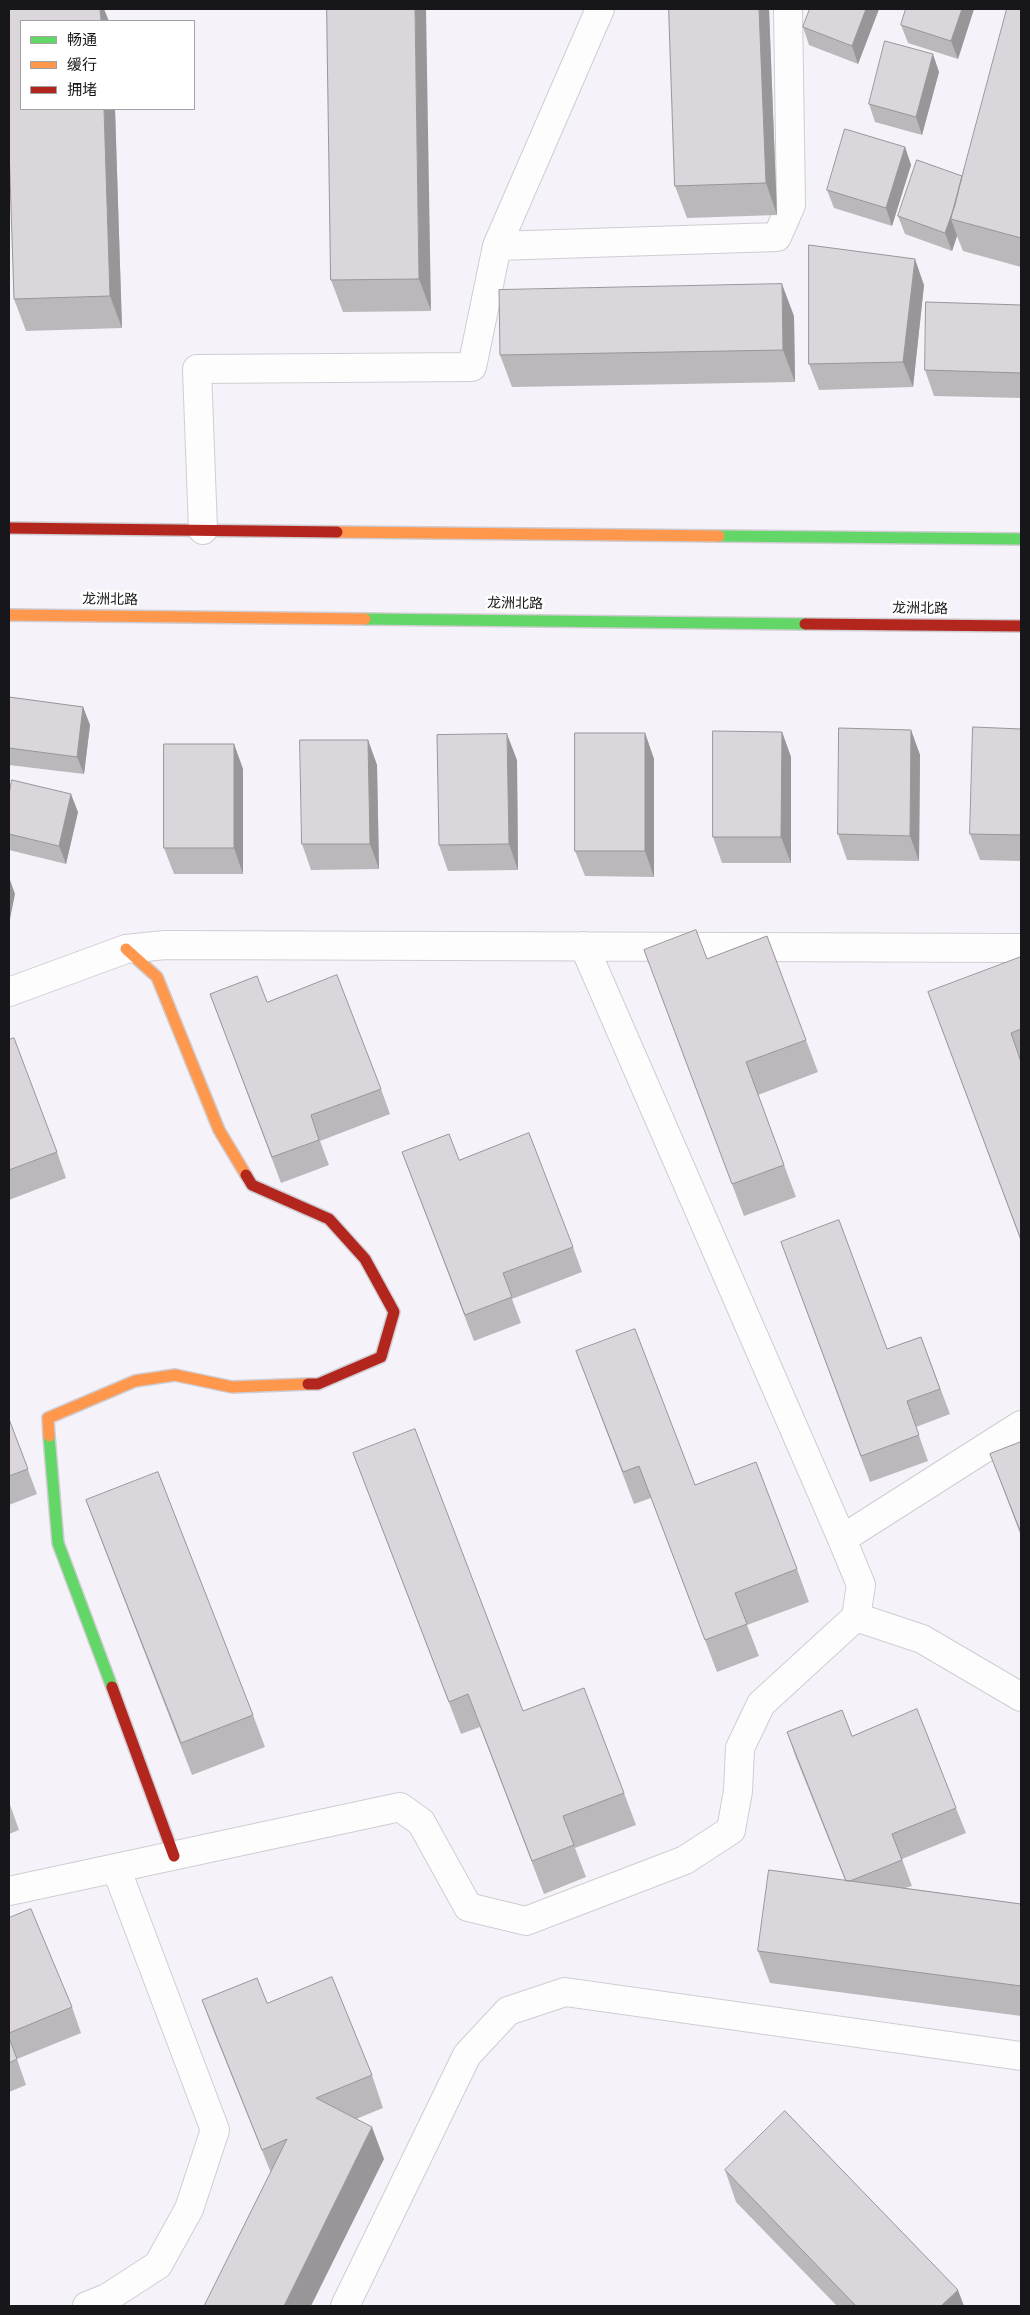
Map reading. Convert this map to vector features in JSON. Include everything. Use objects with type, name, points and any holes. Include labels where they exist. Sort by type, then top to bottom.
[{"type":"main road","points":[[9,528],[1021,538]]},
{"type":"main road","name":"龙洲北路","points":[[9,615],[1021,626]]},
{"type":"main road","points":[[126,949],[157,977],[219,1130],[252,1185],[329,1219],[366,1259],[394,1312],[381,1357],[318,1384],[232,1387],[175,1375],[134,1381],[48,1418],[58,1543],[174,1856]]},
{"type":"street","points":[[203,530],[197,368],[472,367],[497,246],[600,9]]},
{"type":"street","points":[[497,246],[777,237],[791,206],[788,9]]},
{"type":"street","points":[[9,992],[126,949],[165,945],[1021,948]]},
{"type":"street","points":[[9,1891],[400,1807],[420,1822],[468,1907],[526,1921],[685,1860],[731,1830],[738,1790],[740,1748],[761,1704],[856,1618],[861,1585],[584,946]]},
{"type":"street","points":[[842,1539],[1021,1425]]},
{"type":"street","points":[[856,1618],[922,1639],[1021,1697]]},
{"type":"street","points":[[87,2306],[107,2298],[158,2264],[189,2209],[215,2130],[116,1868]]},
{"type":"street","points":[[345,2306],[467,2055],[508,2011],[565,1992],[1021,2056]]},
{"type":"building","points":[[9,9],[100,9],[101,20],[20,20],[20,110],[104,110],[110,296],[14,299],[9,146]]},
{"type":"building","points":[[327,9],[415,9],[419,279],[331,280]]},
{"type":"building","points":[[669,9],[759,9],[766,183],[675,186]]},
{"type":"building","points":[[810,9],[866,9],[852,46],[803,27]]},
{"type":"building","points":[[906,9],[962,9],[951,41],[901,25]]},
{"type":"building","points":[[1007,9],[1021,9],[1021,238],[951,219]]},
{"type":"building","points":[[885,41],[933,54],[916,117],[869,104]]},
{"type":"building","points":[[845,129],[905,147],[886,208],[827,190]]},
{"type":"building","points":[[917,160],[962,176],[955,205],[945,233],[898,216]]},
{"type":"building","points":[[809,245],[915,259],[903,362],[809,364]]},
{"type":"building","points":[[782,284],[783,350],[500,355],[499,290]]},
{"type":"building","points":[[926,302],[1021,305],[1021,373],[925,370]]},
{"type":"building","points":[[9,697],[83,707],[77,757],[9,748]]},
{"type":"building","points":[[973,727],[1021,729],[1021,835],[970,834]]},
{"type":"building","points":[[839,728],[911,730],[910,836],[838,834]]},
{"type":"building","points":[[713,731],[782,732],[781,837],[713,837]]},
{"type":"building","points":[[575,733],[645,733],[645,851],[575,851]]},
{"type":"building","points":[[507,734],[509,844],[439,845],[437,735]]},
{"type":"building","points":[[300,740],[368,740],[370,844],[302,844]]},
{"type":"building","points":[[164,744],[234,744],[234,848],[164,848]]},
{"type":"building","points":[[12,780],[71,794],[59,846],[9,834],[9,795]]},
{"type":"building","points":[[696,930],[707,959],[767,936],[806,1040],[746,1062],[784,1165],[732,1184],[644,950]]},
{"type":"building","points":[[1021,957],[1021,1029],[1011,1033],[1021,1062],[1021,1240],[928,992]]},
{"type":"building","points":[[337,975],[381,1089],[311,1115],[319,1140],[272,1157],[210,994],[257,976],[267,1002]]},
{"type":"building","points":[[14,1038],[57,1152],[9,1170],[9,1040]]},
{"type":"building","points":[[529,1133],[573,1247],[503,1273],[512,1297],[465,1315],[402,1152],[449,1134],[459,1160]]},
{"type":"building","points":[[839,1220],[887,1349],[921,1337],[940,1389],[907,1401],[919,1435],[861,1456],[781,1242]]},
{"type":"building","points":[[635,1329],[695,1485],[756,1462],[797,1569],[735,1593],[747,1624],[705,1640],[639,1466],[623,1472],[576,1351]]},
{"type":"building","points":[[9,1419],[28,1469],[9,1476]]},
{"type":"building","points":[[415,1429],[523,1711],[584,1688],[624,1793],[563,1816],[574,1845],[532,1861],[468,1694],[449,1702],[353,1453]]},
{"type":"building","points":[[1021,1442],[1021,1533],[990,1454]]},
{"type":"building","points":[[158,1472],[253,1715],[181,1743],[86,1500]]},
{"type":"building","points":[[917,1709],[956,1808],[892,1834],[902,1860],[846,1881],[787,1732],[842,1710],[852,1736]]},
{"type":"building","points":[[769,1870],[1021,1904],[1021,1986],[758,1951]]},
{"type":"building","points":[[31,1909],[72,2007],[9,2033],[9,1918]]},
{"type":"building","points":[[332,1977],[372,2075],[316,2098],[372,2127],[284,2306],[204,2306],[287,2139],[262,2150],[202,2000],[257,1978],[267,2003]]},
{"type":"building","points":[[9,2038],[17,2059],[9,2063]]},
{"type":"building","points":[[785,2111],[958,2290],[941,2306],[856,2306],[725,2170]]},
{"type":"traffic: fast","points":[[719,536],[1021,539]]},
{"type":"traffic: fast","points":[[365,619],[805,624]]},
{"type":"traffic: fast","points":[[49,1436],[58,1543],[112,1687]]},
{"type":"traffic: slow","points":[[337,532],[719,536]]},
{"type":"traffic: slow","points":[[9,615],[365,619]]},
{"type":"traffic: slow","points":[[126,949],[157,977],[219,1130],[246,1175]]},
{"type":"traffic: slow","points":[[49,1436],[48,1418],[135,1381],[175,1375],[232,1387],[308,1384]]},
{"type":"traffic: jam","points":[[9,528],[337,532]]},
{"type":"traffic: jam","points":[[805,624],[1021,626]]},
{"type":"traffic: jam","points":[[246,1175],[252,1185],[329,1219],[365,1259],[394,1312],[381,1357],[318,1384],[308,1384]]},
{"type":"traffic: jam","points":[[112,1687],[174,1856]]}]
